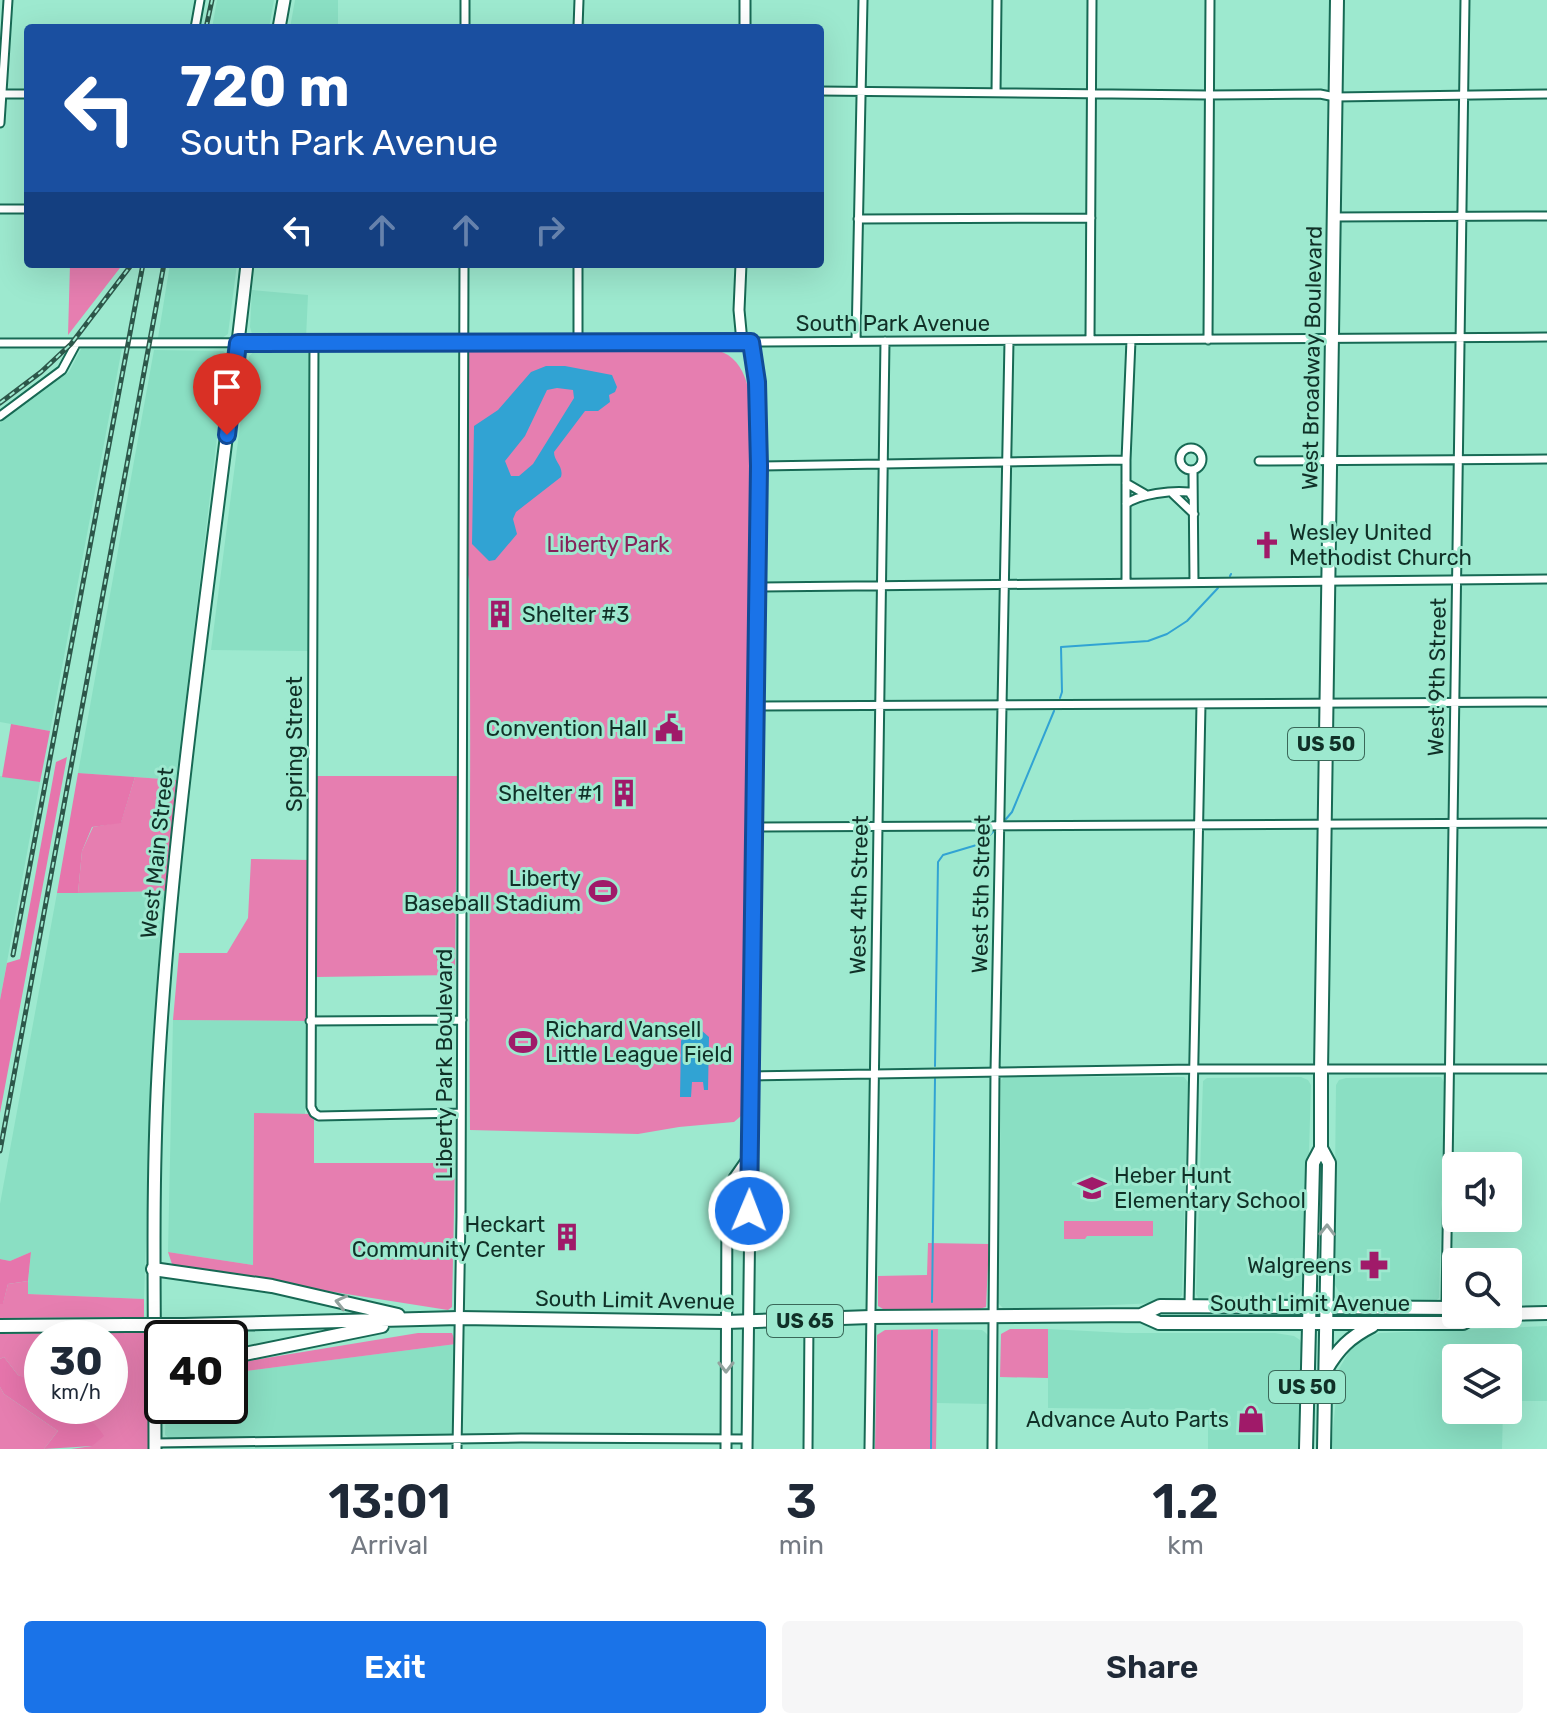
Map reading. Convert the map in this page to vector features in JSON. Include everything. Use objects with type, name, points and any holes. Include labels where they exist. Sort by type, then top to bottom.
[{"type":"highway","name":"West Broadway Boulevard","points":[[1306,1449],[1313,1163],[1321,1148],[1337,0]]},
{"type":"highway","name":"West Broadway Boulevard","points":[[1321,1148],[1329,1163],[1324,1449]]},
{"type":"highway","points":[[153,1269],[272,1286],[417,1319]]},
{"type":"highway","name":"South Limit Avenue","points":[[1141,1315],[1160,1306],[1189,1305],[1442,1308]]},
{"type":"highway","name":"South Limit Avenue","points":[[1522,1314],[1547,1313]]},
{"type":"highway","name":"South Limit Avenue","points":[[417,1319],[748,1322],[871,1317],[1141,1315],[1159,1323],[1442,1323]]},
{"type":"highway","points":[[248,1353],[417,1319]]},
{"type":"highway","name":"US 65","points":[[0,1326],[417,1319]]},
{"type":"highway","points":[[1324,1373],[1334,1355],[1350,1338],[1378,1324]]},
{"type":"main road","points":[[280,24],[284,0]]},
{"type":"main road","name":"West Main Street","points":[[156,1320],[153,1269],[159,1058],[176,848],[247,268]]},
{"type":"main road","name":"West Main Street","points":[[155,1446],[156,1424]]},
{"type":"street","points":[[0,123],[8,0]]},
{"type":"street","points":[[195,24],[200,0]]},
{"type":"street","points":[[465,0],[465,24]]},
{"type":"street","points":[[578,24],[579,0]]},
{"type":"street","points":[[745,0],[745,24]]},
{"type":"street","points":[[856,341],[863,0]]},
{"type":"street","points":[[996,93],[997,0]]},
{"type":"street","points":[[1090,340],[1092,0]]},
{"type":"street","points":[[1208,340],[1210,0]]},
{"type":"street","name":"West 9th Street","points":[[1450,1248],[1449,1070],[1465,0]]},
{"type":"street","points":[[824,91],[1320,94],[1335,97],[1547,94]]},
{"type":"street","points":[[1,94],[24,94]]},
{"type":"street","points":[[0,209],[24,209]]},
{"type":"street","points":[[1334,217],[1547,216]]},
{"type":"street","points":[[858,219],[1091,218]]},
{"type":"street","name":"Liberty Park Boulevard","points":[[457,1449],[462,1020],[464,268]]},
{"type":"street","points":[[578,268],[578,342]]},
{"type":"street","points":[[155,1446],[457,1438],[747,1444],[759,466],[757,382],[739,310],[741,268]]},
{"type":"street","name":"South Park Avenue","points":[[0,343],[1547,337]]},
{"type":"street","points":[[1126,582],[1126,460],[1131,340]]},
{"type":"street","name":"West 4th Street","points":[[869,1449],[885,341]]},
{"type":"street","name":"West 5th Street","points":[[992,1449],[995,1072],[1009,341]]},
{"type":"street","name":"Spring Street","points":[[314,343],[312,1111],[319,1116],[461,1113]]},
{"type":"street","points":[[0,416],[62,370],[76,344]]},
{"type":"street","points":[[1259,461],[1547,459]]},
{"type":"street","points":[[759,466],[1126,460]]},
{"type":"street","points":[[1193,470],[1194,582]]},
{"type":"street","points":[[1126,483],[1145,494]]},
{"type":"street","points":[[1126,504],[1145,494],[1173,494],[1179,491],[1189,492],[1195,500]]},
{"type":"street","points":[[1173,494],[1194,514]]},
{"type":"street","points":[[757,587],[1547,579]]},
{"type":"street","points":[[755,706],[1547,702]]},
{"type":"street","points":[[1189,1305],[1201,704]]},
{"type":"street","points":[[754,827],[1547,823]]},
{"type":"street","points":[[310,1021],[462,1020]]},
{"type":"street","points":[[750,1076],[1194,1069],[1547,1069]]},
{"type":"street","points":[[726,1444],[727,1198],[734,1178],[750,1155]]},
{"type":"street","points":[[808,1449],[809,1321]]},
{"type":"shaded area","points":[[217,0],[274,0],[270,24],[213,24]]},
{"type":"shaded area","points":[[295,0],[338,0],[338,24],[291,24]]},
{"type":"shaded area","points":[[169,268],[236,268],[228,334],[222,338],[158,338]]},
{"type":"shaded area","points":[[252,290],[308,295],[306,338],[258,339],[252,334]]},
{"type":"shaded area","points":[[122,348],[50,731],[0,722],[0,423],[69,372],[81,349]]},
{"type":"shaded area","points":[[154,350],[223,351],[227,354],[176,780],[78,773]]},
{"type":"shaded area","points":[[311,350],[309,651],[211,650],[249,356],[255,351]]},
{"type":"shaded area","points":[[11,724],[50,731],[40,782],[2,777]]},
{"type":"shaded area","points":[[67,757],[0,1113],[0,1000],[7,963],[20,959],[56,762]]},
{"type":"shaded area","points":[[78,773],[135,777],[121,823],[92,827],[82,851],[78,893],[57,893]]},
{"type":"shaded area","points":[[0,776],[40,782],[0,1000]]},
{"type":"shaded area","points":[[166,891],[153,1034],[144,1299],[27,1294],[31,1252],[10,1261],[0,1259],[0,1204],[57,893]]},
{"type":"shaded area","points":[[173,1020],[308,1021],[305,1114],[254,1114],[253,1265],[168,1252]]},
{"type":"shaded area","name":"Heber Hunt Elementary School","points":[[1004,1077],[1184,1077],[1188,1082],[1182,1295],[1177,1302],[1047,1308],[1003,1308],[998,1303],[1001,1080]]},
{"type":"shaded area","points":[[1301,1077],[1311,1085],[1305,1283],[1300,1293],[1288,1303],[1200,1301],[1196,1294],[1203,1081],[1207,1078]]},
{"type":"shaded area","points":[[1441,1077],[1445,1084],[1439,1298],[1433,1303],[1351,1303],[1343,1299],[1335,1285],[1336,1085],[1346,1078]]},
{"type":"shaded area","points":[[31,1252],[28,1281],[8,1284],[3,1304],[0,1304],[0,1259],[10,1261]]},
{"type":"shaded area","points":[[1547,1326],[1547,1401],[1522,1401],[1522,1344],[1442,1344],[1442,1424],[1503,1424],[1502,1449],[1331,1449],[1339,1369],[1353,1345],[1380,1333]]},
{"type":"shaded area","points":[[938,1329],[982,1330],[986,1333],[989,1338],[988,1404],[937,1403]]},
{"type":"shaded area","points":[[1048,1329],[1126,1333],[1275,1333],[1294,1336],[1300,1340],[1303,1349],[1302,1449],[1208,1449],[1208,1410],[1048,1408]]},
{"type":"shaded area","points":[[456,1344],[454,1433],[448,1437],[170,1439],[165,1435],[165,1424],[248,1424],[248,1371]]},
{"type":"shaded area","points":[[4,1357],[18,1375],[24,1377],[24,1408],[4,1394],[0,1387],[0,1359]]},
{"type":"shaded area","points":[[48,1424],[95,1424],[104,1436],[92,1446],[44,1449],[58,1431]]},
{"type":"green space","points":[[70,268],[120,268],[68,335]]},
{"type":"green space","name":"Liberty Park","points":[[474,348],[711,349],[732,358],[745,377],[752,423],[741,1116],[734,1122],[638,1134],[470,1130],[470,649],[469,580],[465,558],[466,354]]},
{"type":"green space","points":[[317,776],[457,776],[455,975],[316,977]]},
{"type":"green space","points":[[135,777],[176,780],[166,891],[78,893],[82,851],[93,827],[121,822]]},
{"type":"green space","points":[[251,859],[310,860],[308,1021],[173,1020],[179,953],[227,953],[248,918]]},
{"type":"green space","points":[[254,1113],[314,1114],[314,1163],[455,1163],[452,1307],[448,1310],[181,1268],[172,1264],[168,1252],[253,1265]]},
{"type":"green space","points":[[1064,1221],[1153,1221],[1153,1236],[1064,1239]]},
{"type":"green space","points":[[928,1243],[989,1244],[986,1307],[883,1309],[878,1306],[878,1276],[927,1275]]},
{"type":"green space","points":[[28,1281],[28,1294],[144,1299],[144,1317],[0,1318],[0,1304],[3,1303],[8,1284]]},
{"type":"green space","points":[[938,1329],[936,1449],[875,1449],[877,1335],[885,1330]]},
{"type":"green space","points":[[1010,1329],[1048,1329],[1048,1378],[1000,1377],[1001,1334]]},
{"type":"green space","points":[[128,1332],[144,1332],[144,1424],[149,1424],[150,1449],[71,1449],[92,1446],[79,1424],[128,1424]]},
{"type":"green space","points":[[418,1333],[452,1333],[456,1344],[248,1371],[248,1361]]},
{"type":"green space","points":[[0,1334],[24,1334],[24,1378],[18,1375],[4,1357],[0,1359]]},
{"type":"green space","points":[[0,1387],[4,1394],[24,1408],[24,1424],[48,1424],[58,1431],[44,1449],[0,1449]]},
{"type":"water","points":[[546,366],[565,366],[612,375],[617,387],[609,395],[610,402],[598,411],[585,411],[554,452],[561,477],[516,512],[513,519],[517,534],[495,560],[489,561],[472,544],[474,426],[498,410],[531,372]],"holes":[[[547,390],[573,390],[574,398],[533,464],[519,476],[511,476],[505,461],[525,436]]]},
{"type":"water","points":[[694,1028],[709,1037],[708,1090],[704,1090],[703,1082],[692,1082],[691,1097],[680,1097],[681,1041],[685,1033]]},
{"type":"waterway","points":[[1060,698],[1061,647],[1148,641],[1167,634],[1187,621],[1218,588]]},
{"type":"waterway","points":[[1006,819],[1012,812],[1054,711]]},
{"type":"waterway","points":[[935,1066],[938,862],[943,855],[980,844],[994,831]]},
{"type":"waterway","points":[[932,1302],[935,1079]]},
{"type":"waterway","points":[[931,1449],[932,1331]]},
{"type":"railway","points":[[207,24],[212,0]]},
{"type":"railway","points":[[0,403],[71,344],[129,268]]},
{"type":"railway","points":[[13,955],[142,268]]},
{"type":"railway","points":[[0,1151],[163,268]]},
{"type":"place","name":"Wesley United Methodist Church","points":[[1267,545]]},
{"type":"place","name":"Shelter #3","points":[[500,614]]},
{"type":"place","name":"Convention Hall","points":[[669,728]]},
{"type":"place","name":"Shelter #1","points":[[624,793]]},
{"type":"place","name":"Liberty Baseball Stadium","points":[[603,891]]},
{"type":"place","name":"Richard Vansell Little League Field","points":[[523,1042]]},
{"type":"place","name":"Heber Hunt Elementary School","points":[[1092,1188]]},
{"type":"place","name":"Heckart Community Center","points":[[567,1237]]},
{"type":"place","name":"Walgreens","points":[[1374,1265]]},
{"type":"place","name":"Advance Auto Parts","points":[[1251,1419]]},
{"type":"route","points":[[227,435],[238,343],[751,342],[757,382],[759,466],[749,1211]]}]
